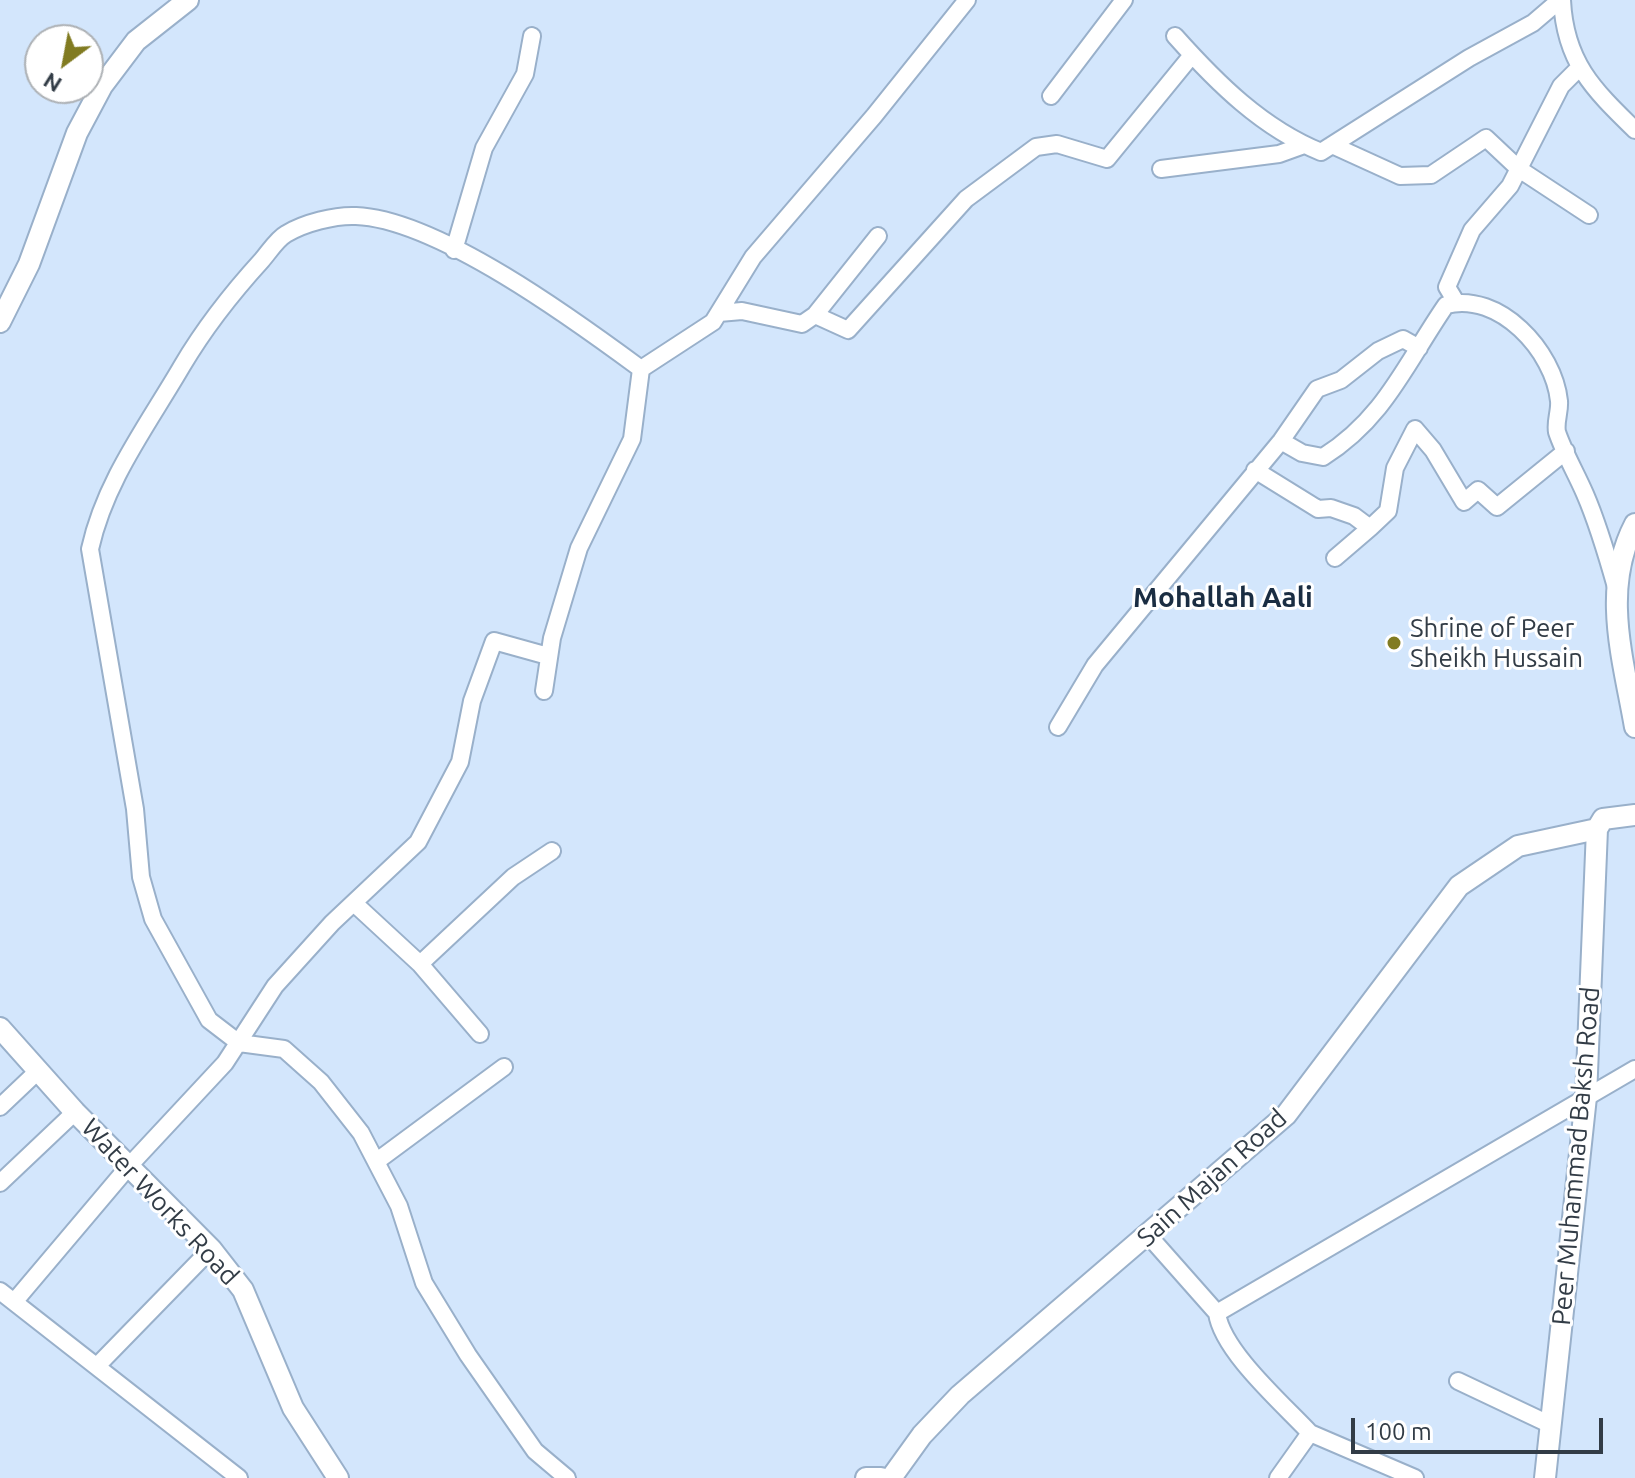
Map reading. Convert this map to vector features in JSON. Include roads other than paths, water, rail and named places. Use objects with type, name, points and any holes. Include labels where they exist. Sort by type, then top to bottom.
[{"type":"street","points":[[0,322],[29,264],[77,133],[102,86],[136,41],[188,0]]},
{"type":"street","points":[[544,691],[548,656],[579,548],[632,439],[641,369],[713,322],[753,257],[864,128],[967,0]]},
{"type":"street","points":[[1051,96],[1124,0]]},
{"type":"street","points":[[1561,0],[1563,21],[1578,69],[1635,130]]},
{"type":"street","points":[[1175,36],[1224,91],[1304,145],[1321,152],[1469,58],[1533,23],[1561,0]]},
{"type":"street","points":[[454,250],[484,148],[525,74],[532,36]]},
{"type":"street","points":[[815,315],[848,330],[966,199],[1036,147],[1057,144],[1107,159],[1192,55]]},
{"type":"street","points":[[1456,302],[1447,287],[1472,230],[1510,186],[1561,86],[1578,69]]},
{"type":"street","points":[[1332,145],[1400,176],[1431,175],[1486,138],[1519,169],[1589,215]]},
{"type":"street","points":[[1161,169],[1279,154],[1304,145]]},
{"type":"street","points":[[567,1478],[535,1451],[468,1355],[424,1283],[399,1206],[377,1161],[321,1082],[284,1049],[239,1043],[209,1020],[153,919],[141,877],[135,809],[90,549],[99,510],[207,323],[285,234],[324,220],[357,216],[409,229],[454,250],[545,298],[641,369]]},
{"type":"street","points":[[719,313],[742,311],[802,324],[815,315],[878,236]]},
{"type":"street","points":[[1281,441],[1302,453],[1323,457],[1351,439],[1382,406],[1446,305],[1463,300],[1498,312],[1538,349],[1548,365],[1559,402],[1556,429],[1604,543],[1616,588]]},
{"type":"street","points":[[1058,727],[1095,665],[1281,441],[1317,389],[1341,380],[1378,351],[1403,339],[1419,348]]},
{"type":"street","points":[[1335,558],[1388,511],[1395,468],[1415,429],[1433,450],[1464,502],[1478,490],[1497,507],[1566,451]]},
{"type":"street","points":[[1255,470],[1318,509],[1331,508],[1354,516],[1370,528]]},
{"type":"street","points":[[1635,524],[1622,549],[1614,607],[1635,727]]},
{"type":"street","points":[[239,1478],[7,1297],[239,1043],[275,986],[332,923],[418,842],[460,762],[472,701],[494,641],[548,656]]},
{"type":"street","points":[[1597,829],[1603,819],[1635,815]]},
{"type":"street","name":"Peer Muhammad Baksh Road","points":[[1545,1478],[1586,1097],[1597,829]]},
{"type":"street","name":"Sain Majan Road","points":[[891,1478],[922,1435],[960,1395],[1286,1115],[1459,886],[1518,846],[1597,829]]},
{"type":"street","points":[[420,964],[513,877],[552,851]]},
{"type":"street","points":[[355,904],[420,964],[480,1034]]},
{"type":"street","name":"Water Works Road","points":[[0,1028],[75,1112],[211,1249],[243,1290],[293,1408],[338,1478]]},
{"type":"street","points":[[377,1161],[504,1067]]},
{"type":"street","points":[[1217,1313],[1635,1069]]},
{"type":"street","points":[[0,1107],[39,1070]]},
{"type":"street","points":[[0,1183],[75,1112]]},
{"type":"street","points":[[1148,1235],[1217,1313],[1219,1327],[1254,1373],[1310,1433],[1415,1478]]},
{"type":"street","points":[[97,1366],[211,1249]]},
{"type":"street","points":[[1458,1381],[1551,1425]]},
{"type":"street","points":[[1278,1478],[1310,1433]]},
{"type":"street","points":[[866,1478],[881,1478]]},
{"type":"place","name":"Shrine of Peer Sheikh Hussain","points":[[1394,643]]},
{"type":"district","name":"Mohallah Aali","points":[[1223,598]]}]
